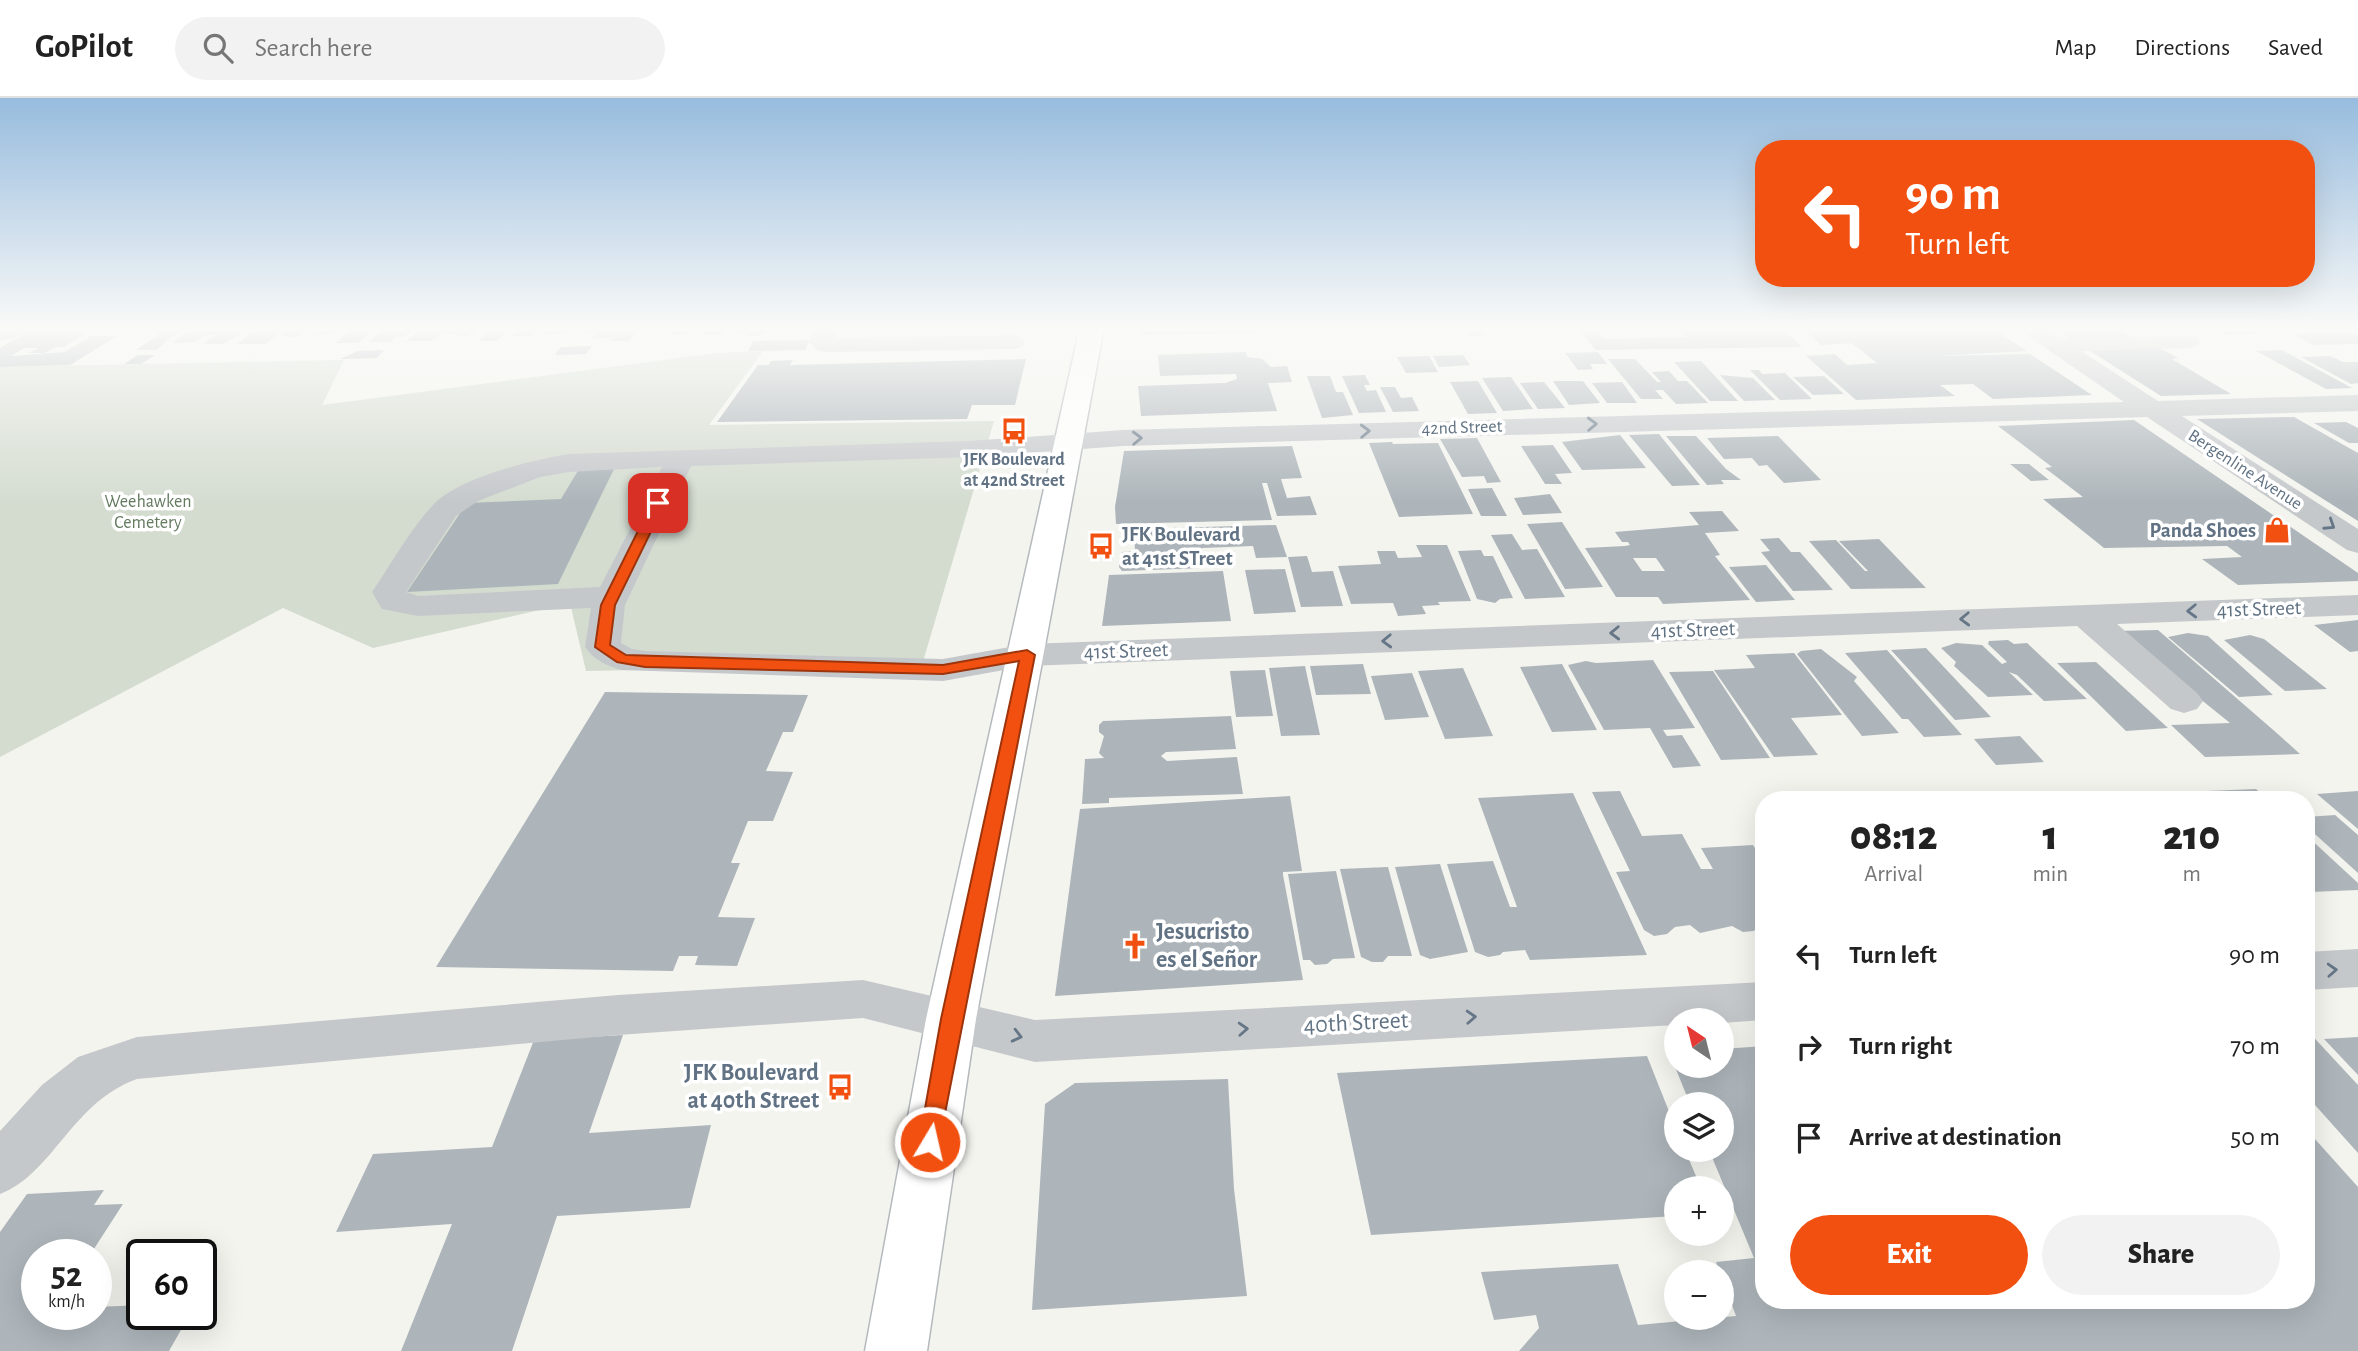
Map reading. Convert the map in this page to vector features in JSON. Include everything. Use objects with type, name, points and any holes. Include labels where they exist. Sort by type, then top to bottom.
[{"type":"main road","points":[[896,1351],[951,1019],[1080,385]]},
{"type":"street","name":"Bergenline Avenue","points":[[2115,385],[2358,543]]},
{"type":"street","name":"42nd Street","points":[[612,597],[418,606],[394,602],[390,592],[444,510],[467,495],[533,470],[569,463],[1069,443],[1123,438],[2358,403]]},
{"type":"street","points":[[612,597],[681,458]]},
{"type":"street","name":"41st Street","points":[[612,597],[603,647],[622,659],[645,662],[943,670],[1027,655],[2358,605]]},
{"type":"street","points":[[2085,615],[2184,701]]},
{"type":"street","points":[[2315,970],[2358,968]]},
{"type":"street","name":"40th Street","points":[[0,1169],[61,1101],[96,1072],[137,1058],[618,1015],[863,999],[1035,1041],[1755,1001]]},
{"type":"green space","name":"Weehawken Cemetery","points":[[0,385],[332,385],[322,405],[470,385],[738,385],[709,425],[994,421],[922,665],[586,671],[570,603],[373,648],[283,608],[0,757]]},
{"type":"building","points":[[743,385],[1020,385],[1015,405],[972,405],[967,419],[717,422]]},
{"type":"building","points":[[1269,385],[1277,411],[1141,416],[1138,386]]},
{"type":"building","points":[[1310,385],[1334,385],[1336,392],[1343,392],[1353,415],[1322,418]]},
{"type":"building","points":[[1346,385],[1364,385],[1367,391],[1376,390],[1386,412],[1359,413]]},
{"type":"building","points":[[1452,385],[1481,385],[1497,413],[1468,414]]},
{"type":"building","points":[[1487,385],[1517,385],[1533,409],[1503,411]]},
{"type":"building","points":[[1522,385],[1547,385],[1565,408],[1538,409]]},
{"type":"building","points":[[1556,385],[1586,385],[1600,403],[1569,405]]},
{"type":"building","points":[[1594,385],[1624,385],[1637,403],[1607,403]]},
{"type":"building","points":[[1630,385],[1691,385],[1708,403],[1676,404],[1663,390],[1655,390],[1663,399],[1641,399]]},
{"type":"building","points":[[1696,385],[1724,385],[1738,401],[1710,401]]},
{"type":"building","points":[[1730,385],[1760,385],[1775,400],[1744,401]]},
{"type":"building","points":[[1765,385],[1798,385],[1812,399],[1780,400]]},
{"type":"building","points":[[1802,385],[1835,385],[1844,394],[1813,395]]},
{"type":"building","points":[[1839,385],[1941,385],[1955,396],[1856,400]]},
{"type":"building","points":[[1975,385],[2078,385],[2092,395],[1993,399]]},
{"type":"building","points":[[2144,385],[2217,385],[2231,394],[2161,396]]},
{"type":"building","points":[[2320,385],[2347,385],[2352,388],[2326,389]]},
{"type":"building","points":[[1380,387],[1395,387],[1401,398],[1412,397],[1419,411],[1393,412]]},
{"type":"building","points":[[2294,417],[2358,453],[2358,521],[2197,419]]},
{"type":"building","points":[[2134,420],[2358,573],[2358,581],[2238,585],[2202,559],[2242,557],[2227,546],[2104,548],[2043,499],[2083,497],[2045,468],[2052,467],[1998,426]]},
{"type":"building","points":[[2346,422],[2358,428],[2358,443],[2349,443],[2314,423]]},
{"type":"building","points":[[1659,434],[1700,485],[1672,486],[1629,435]]},
{"type":"building","points":[[1620,435],[1646,468],[1582,470],[1562,442]]},
{"type":"building","points":[[1666,436],[1696,436],[1726,469],[1741,480],[1721,480],[1724,484],[1707,485]]},
{"type":"building","points":[[1778,436],[1821,480],[1784,483],[1767,465],[1759,466],[1752,458],[1724,459],[1707,438]]},
{"type":"building","points":[[1477,438],[1501,482],[1487,483],[1484,476],[1462,477],[1440,439]]},
{"type":"building","points":[[1369,443],[1438,443],[1473,514],[1399,517]]},
{"type":"building","points":[[1553,445],[1572,473],[1555,474],[1562,484],[1545,484],[1521,446]]},
{"type":"building","points":[[1292,446],[1302,478],[1281,479],[1287,498],[1310,496],[1317,515],[1277,516],[1267,483],[1262,483],[1272,520],[1116,524],[1115,507],[1124,451]]},
{"type":"building","points":[[2010,464],[2029,464],[2049,480],[2031,481]]},
{"type":"building","points":[[615,467],[558,584],[407,592],[467,503],[561,499],[579,469]]},
{"type":"building","points":[[1492,488],[1507,516],[1481,516],[1468,489]]},
{"type":"building","points":[[1550,494],[1562,513],[1523,515],[1514,498]]},
{"type":"building","points":[[1722,511],[1739,531],[1705,533],[1720,555],[1715,556],[1750,600],[1663,604],[1658,597],[1616,597],[1585,548],[1630,545],[1628,542],[1622,542],[1615,532],[1699,525],[1689,512]],"holes":[[[1633,558],[1656,558],[1665,571],[1642,571]]]},
{"type":"building","points":[[1562,522],[1603,587],[1565,589],[1527,524]]},
{"type":"building","points":[[1276,525],[1287,557],[1256,558],[1253,546],[1202,548],[1203,568],[1122,571],[1119,567],[1122,552],[1135,551],[1134,529]]},
{"type":"building","points":[[1512,534],[1522,550],[1537,549],[1565,597],[1525,599],[1491,535]]},
{"type":"building","points":[[1779,538],[1791,552],[1800,552],[1833,590],[1793,591],[1761,552],[1770,551],[1760,539]]},
{"type":"building","points":[[1879,539],[1926,588],[1851,589],[1809,541],[1836,540],[1868,571],[1839,541]]},
{"type":"building","points":[[1416,545],[1447,545],[1471,601],[1438,602],[1440,605],[1422,606],[1426,614],[1398,616],[1393,603],[1351,604],[1338,566],[1381,564],[1377,551],[1395,551],[1398,558],[1422,557]]},
{"type":"building","points":[[1481,550],[1484,556],[1493,556],[1513,598],[1500,599],[1495,603],[1477,599],[1458,551]]},
{"type":"building","points":[[1307,556],[1312,572],[1333,571],[1343,606],[1301,607],[1288,557]]},
{"type":"building","points":[[1766,565],[1795,600],[1756,602],[1729,567]]},
{"type":"building","points":[[1285,569],[1296,612],[1254,614],[1245,570]]},
{"type":"building","points":[[1223,571],[1231,621],[1102,626],[1109,575]]},
{"type":"building","points":[[2358,620],[2358,651],[2350,652],[2314,625]]},
{"type":"building","points":[[2158,630],[2300,754],[2205,757],[2171,725],[2230,723],[2116,631]]},
{"type":"building","points":[[2188,633],[2208,636],[2273,695],[2239,697],[2168,637]]},
{"type":"building","points":[[2250,635],[2264,639],[2327,689],[2285,691],[2224,640]]},
{"type":"building","points":[[2008,640],[2014,644],[2027,643],[2087,699],[2044,701],[2017,675],[2009,672],[2033,695],[1988,697],[1954,666],[1956,662],[1941,648],[1956,643],[1982,645],[2002,664],[2007,662],[1988,644],[1989,641]]},
{"type":"building","points":[[1926,648],[1991,717],[1955,720],[1891,650]]},
{"type":"building","points":[[1821,649],[1857,677],[1854,681],[1899,733],[1862,736],[1797,654],[1801,651]]},
{"type":"building","points":[[1887,650],[1962,735],[1924,737],[1908,719],[1902,719],[1845,653]]},
{"type":"building","points":[[1794,653],[1842,715],[1791,718],[1818,755],[1774,757],[1714,670],[1755,668],[1746,655]]},
{"type":"building","points":[[1653,660],[1695,728],[1663,730],[1667,736],[1682,735],[1701,766],[1673,768],[1650,728],[1604,730],[1568,665],[1586,661],[1596,663]]},
{"type":"building","points":[[2096,662],[2168,728],[2126,731],[2057,663]]},
{"type":"building","points":[[1363,664],[1371,694],[1316,695],[1310,666]]},
{"type":"building","points":[[1562,664],[1597,730],[1552,732],[1520,667]]},
{"type":"building","points":[[1305,666],[1320,735],[1281,736],[1269,668]]},
{"type":"building","points":[[1463,668],[1493,736],[1445,739],[1418,671]]},
{"type":"building","points":[[1265,670],[1273,716],[1236,717],[1230,671]]},
{"type":"building","points":[[1713,671],[1770,758],[1721,760],[1669,672]]},
{"type":"building","points":[[1412,673],[1429,717],[1385,720],[1371,676]]},
{"type":"building","points":[[605,692],[808,695],[793,732],[783,732],[766,771],[793,772],[773,821],[748,821],[731,863],[740,863],[718,917],[755,918],[737,966],[695,965],[698,956],[679,956],[673,971],[436,967]]},
{"type":"building","points":[[1231,716],[1236,749],[1166,752],[1161,756],[1167,761],[1237,757],[1243,794],[1109,798],[1109,803],[1082,804],[1085,759],[1104,758],[1099,753],[1104,736],[1099,732],[1099,725],[1103,721]]},
{"type":"building","points":[[2020,736],[2044,762],[1996,765],[1974,739]]},
{"type":"building","points":[[2256,789],[2258,791],[2207,791]]},
{"type":"building","points":[[1620,791],[1642,836],[1682,834],[1701,869],[1713,869],[1701,848],[1753,845],[1754,931],[1743,932],[1732,926],[1700,933],[1690,925],[1675,927],[1667,934],[1654,936],[1644,930],[1616,872],[1630,871],[1592,792]]},
{"type":"building","points":[[2358,791],[2358,829],[2317,794]]},
{"type":"building","points":[[1573,793],[1647,955],[1530,960],[1525,950],[1503,952],[1488,957],[1475,952],[1447,864],[1493,861],[1510,907],[1517,907],[1478,798]]},
{"type":"building","points":[[1290,796],[1302,871],[1283,872],[1283,875],[1303,980],[1055,996],[1080,809]]},
{"type":"building","points":[[2335,815],[2358,835],[2358,873],[2315,834],[2315,816]]},
{"type":"building","points":[[2315,843],[2358,883],[2358,890],[2315,892]]},
{"type":"building","points":[[1440,864],[1468,952],[1430,959],[1420,955],[1395,867]]},
{"type":"building","points":[[1388,867],[1412,956],[1388,956],[1383,962],[1372,962],[1361,957],[1340,869]]},
{"type":"building","points":[[1336,871],[1355,958],[1333,959],[1327,964],[1315,965],[1310,960],[1303,960],[1288,874]]},
{"type":"building","points":[[623,1035],[589,1133],[711,1125],[690,1208],[557,1216],[512,1351],[401,1351],[452,1224],[336,1232],[373,1154],[492,1147],[534,1040]]},
{"type":"building","points":[[2358,1037],[2358,1075],[2324,1039]]},
{"type":"building","points":[[2315,1039],[2358,1085],[2358,1153],[2315,1105]]},
{"type":"building","points":[[1755,1047],[1755,1309],[2315,1309],[2315,1139],[2358,1187],[2358,1351],[1519,1351],[1539,1328],[1536,1315],[1494,1320],[1481,1272],[1618,1264],[1638,1325],[1664,1323],[1664,1330],[1734,1330],[1734,1260],[1754,1258],[1734,1210],[1734,1176],[1720,1176],[1714,1162],[1734,1162],[1734,1092],[1685,1092],[1680,1078],[1734,1078],[1734,1048]]},
{"type":"building","points":[[1647,1056],[1664,1099],[1664,1162],[1690,1162],[1696,1176],[1664,1176],[1664,1217],[1371,1235],[1337,1073]]},
{"type":"building","points":[[1228,1079],[1234,1189],[1247,1296],[1032,1310],[1045,1104],[1075,1083]]},
{"type":"building","points":[[104,1190],[94,1205],[123,1204],[100,1239],[21,1239],[21,1330],[112,1330],[112,1306],[126,1306],[126,1330],[181,1330],[169,1351],[0,1351],[0,1232],[27,1194]]},
{"type":"place","name":"JFK Boulevard at 42nd Street","points":[[1014,431]]},
{"type":"place","name":"Panda Shoes","points":[[2277,530]]},
{"type":"place","name":"JFK Boulevard at 41st STreet","points":[[1101,546]]},
{"type":"place","name":"Jesucristo es el Señor","points":[[1135,946]]},
{"type":"place","name":"JFK Boulevard at 40th Street","points":[[840,1087]]},
{"type":"route","points":[[658,503],[608,605],[603,647],[622,659],[645,662],[943,670],[1027,655],[951,1019],[930,1142]]}]
